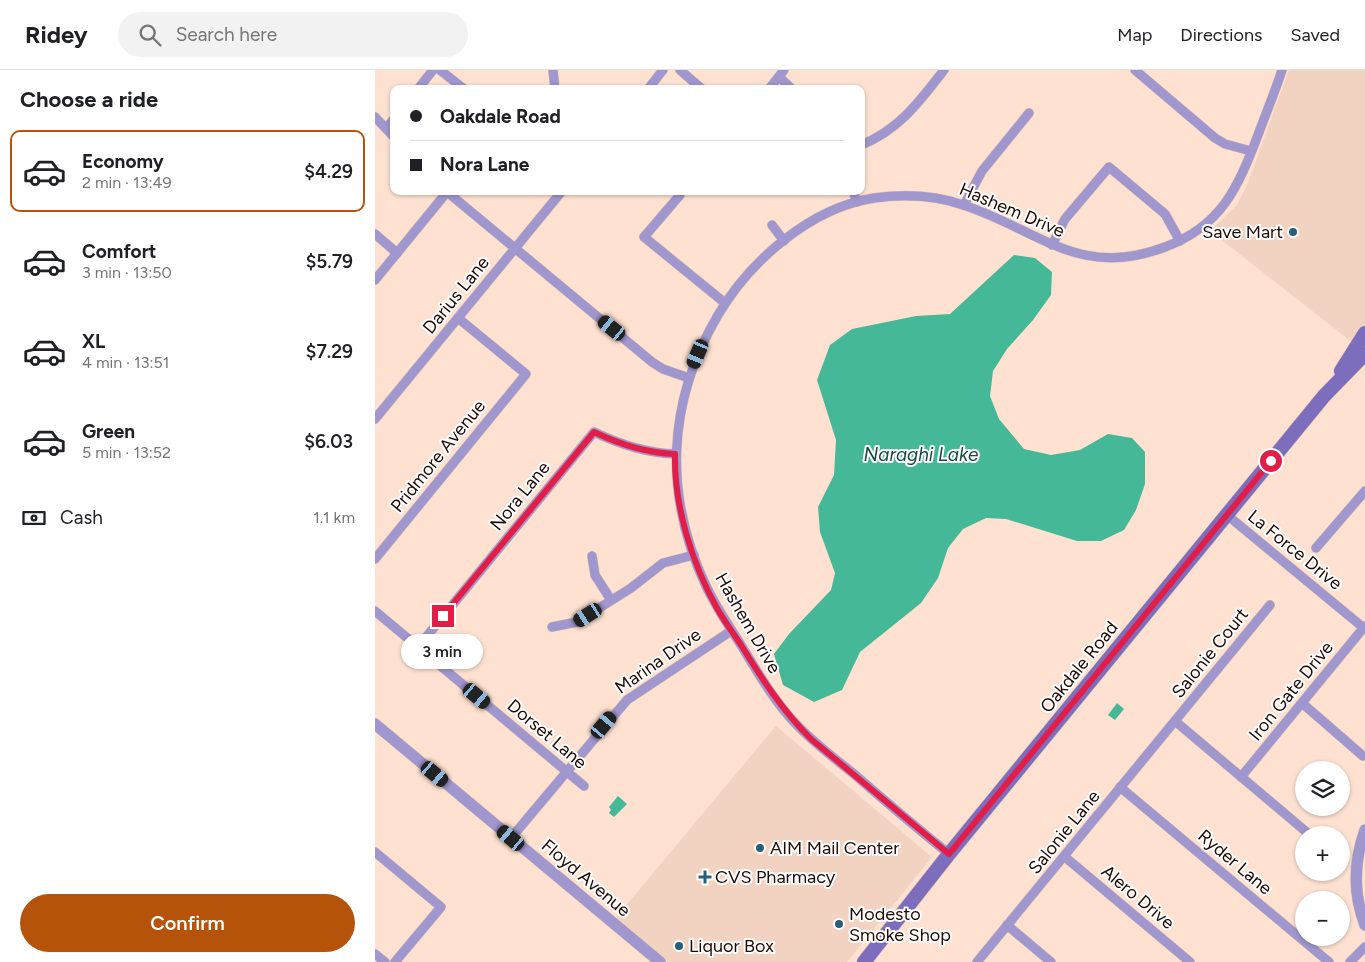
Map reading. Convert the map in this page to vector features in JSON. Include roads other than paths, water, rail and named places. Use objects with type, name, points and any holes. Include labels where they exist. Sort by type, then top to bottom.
[{"type":"main road","name":"Oakdale Road","points":[[1325,396],[1365,333]]},
{"type":"main road","name":"Oakdale Road","points":[[864,962],[949,854],[1325,396],[1365,354]]},
{"type":"street","points":[[421,85],[433,70]]},
{"type":"street","points":[[440,70],[459,85]]},
{"type":"street","points":[[553,70],[555,85]]},
{"type":"street","points":[[650,85],[663,70]]},
{"type":"street","points":[[680,70],[697,85]]},
{"type":"street","points":[[865,143],[883,135],[904,119],[944,70]]},
{"type":"street","points":[[1135,70],[1215,138],[1225,144],[1251,151]]},
{"type":"street","name":"Hashem Drive","points":[[949,854],[811,739],[795,723],[764,684],[710,594],[693,555],[675,477],[675,454],[680,412],[689,378],[703,342],[725,304],[751,271],[784,242],[815,219],[857,202],[893,196],[936,198],[964,205],[1052,245],[1079,254],[1124,258],[1151,252],[1180,241],[1209,221],[1227,201],[1242,178],[1282,70]]},
{"type":"street","points":[[772,85],[781,73],[789,85]]},
{"type":"street","points":[[964,205],[982,171],[1029,113]]},
{"type":"street","points":[[375,117],[390,132]]},
{"type":"street","points":[[386,128],[390,124]]},
{"type":"street","points":[[1052,245],[1065,219],[1109,167],[1165,214],[1180,241]]},
{"type":"street","points":[[375,280],[444,195]]},
{"type":"street","points":[[450,195],[652,362],[663,369],[689,378]]},
{"type":"street","name":"Darius Lane","points":[[375,419],[560,195]]},
{"type":"street","points":[[680,195],[644,237],[725,304]]},
{"type":"street","points":[[854,195],[857,202]]},
{"type":"street","points":[[772,225],[784,242]]},
{"type":"street","points":[[375,234],[397,253]]},
{"type":"street","name":"Pridmore Avenue","points":[[375,559],[526,374],[458,318]]},
{"type":"street","name":"Nora Lane","points":[[418,647],[594,432],[625,445],[663,454],[675,454]]},
{"type":"street","points":[[1316,548],[1365,491]]},
{"type":"street","name":"La Force Drive","points":[[1227,515],[1365,628]]},
{"type":"street","points":[[552,627],[577,622],[663,563],[693,555]]},
{"type":"street","points":[[592,556],[595,575],[611,600]]},
{"type":"street","name":"Salonie Court","points":[[1175,721],[1270,605]]},
{"type":"street","name":"Dorset Lane","points":[[375,611],[584,786]]},
{"type":"street","name":"Iron Gate Drive","points":[[1241,777],[1365,628]]},
{"type":"street","name":"Marina Drive","points":[[511,838],[627,700],[731,631]]},
{"type":"street","points":[[1302,703],[1363,756]]},
{"type":"street","points":[[1175,721],[1299,826]]},
{"type":"street","name":"Salonie Lane","points":[[977,962],[1175,721]]},
{"type":"street","name":"Floyd Avenue","points":[[375,724],[660,962]]},
{"type":"street","name":"Ryder Lane","points":[[1120,787],[1329,962]]},
{"type":"street","points":[[1365,830],[1357,861],[1356,881],[1357,897],[1365,924]]},
{"type":"street","points":[[375,852],[441,907],[395,962]]},
{"type":"street","name":"Alero Drive","points":[[1065,857],[1190,962]]},
{"type":"street","points":[[1007,925],[1051,962]]},
{"type":"street","points":[[1351,962],[1365,947]]},
{"type":"street","points":[[375,954],[385,962]]},
{"type":"water","name":"Naraghi Lake","points":[[1014,255],[1035,258],[1052,272],[1051,295],[1033,320],[1007,349],[993,371],[990,396],[999,419],[1024,449],[1051,455],[1080,450],[1108,434],[1132,438],[1145,452],[1145,484],[1136,510],[1124,530],[1101,541],[1077,541],[1006,519],[986,518],[963,529],[948,548],[938,578],[921,603],[860,652],[842,690],[814,702],[783,685],[774,654],[789,634],[831,590],[835,573],[820,532],[818,507],[834,475],[836,440],[817,380],[830,345],[852,329],[916,316],[950,314]]},
{"type":"water","points":[[1117,703],[1124,709],[1115,720],[1108,715]]},
{"type":"water","points":[[618,796],[627,804],[614,817],[609,813],[611,810],[609,807]]},
{"type":"place","name":"Save Mart","points":[[1293,232]]},
{"type":"place","name":"AIM Mail Center","points":[[760,848]]},
{"type":"place","name":"CVS Pharmacy","points":[[705,877]]},
{"type":"place","name":"Modesto Smoke Shop","points":[[839,924]]},
{"type":"place","name":"Liquor Box","points":[[679,946]]}]
